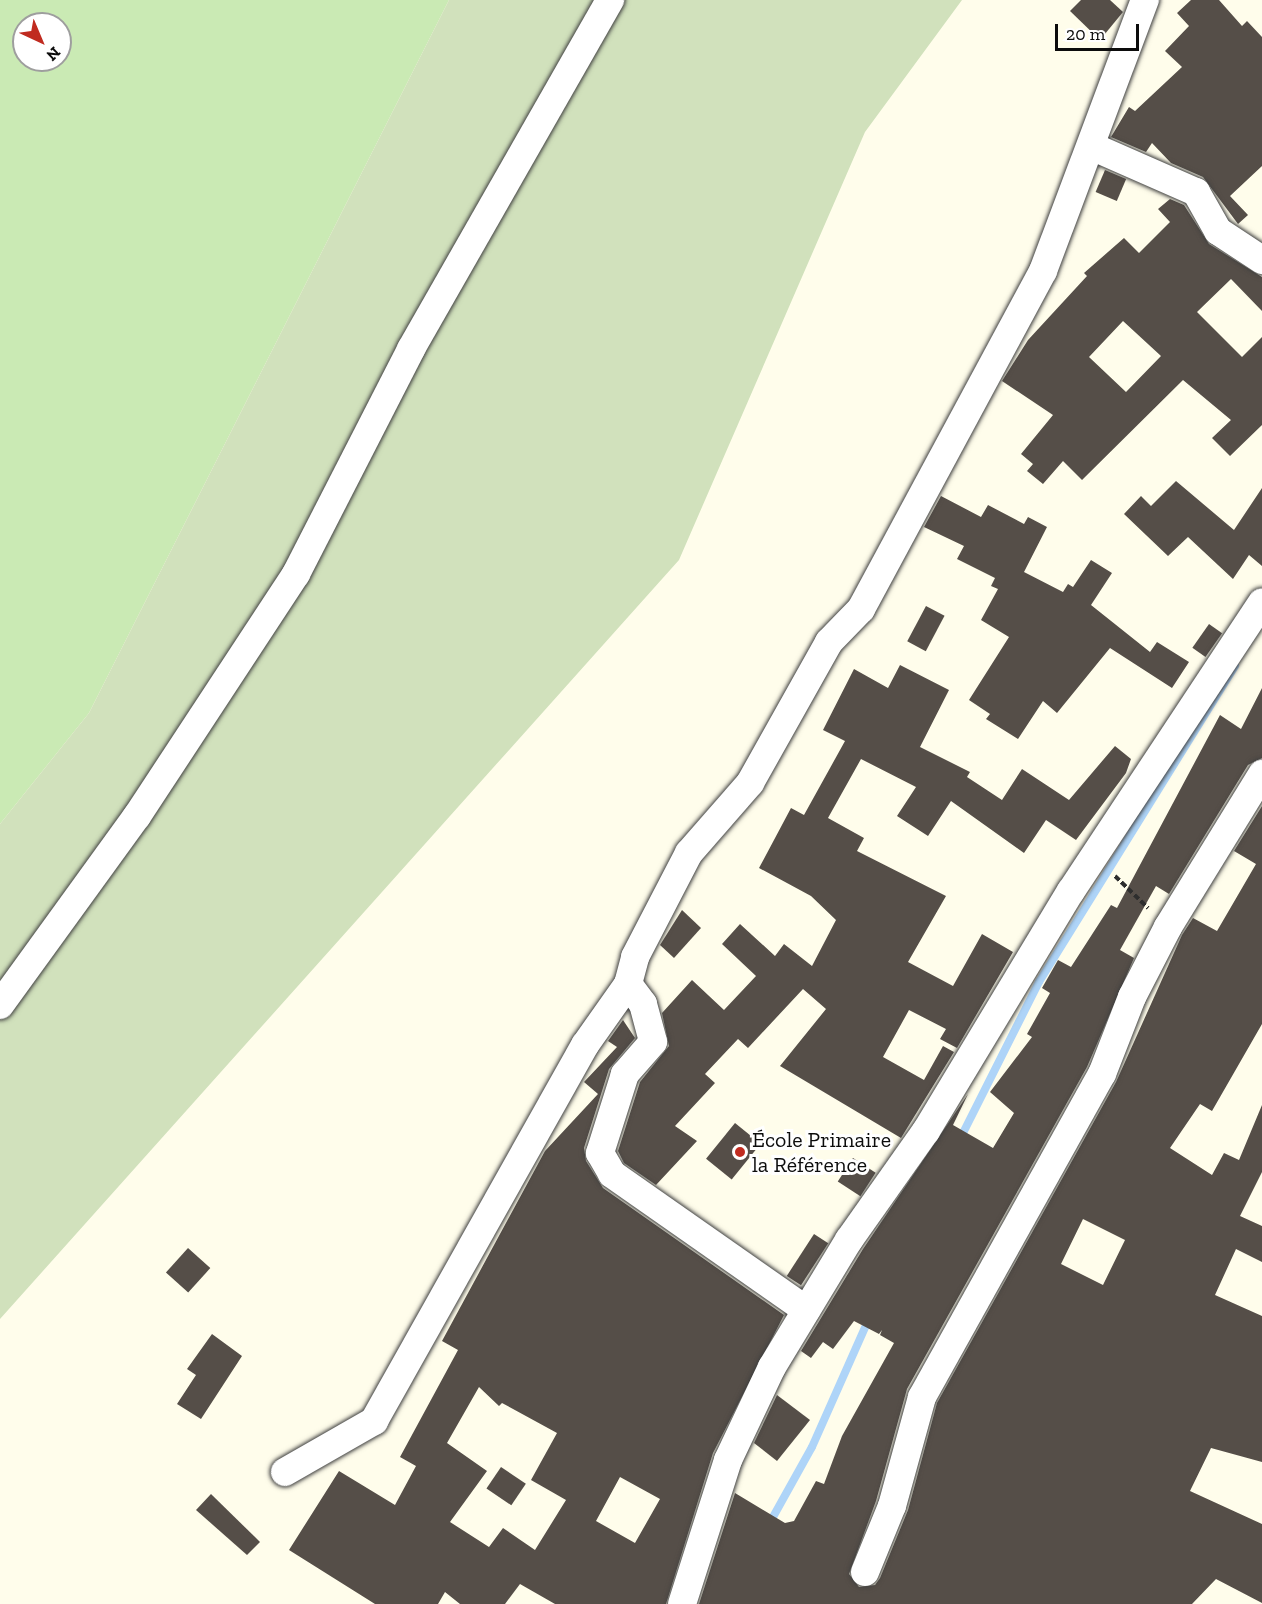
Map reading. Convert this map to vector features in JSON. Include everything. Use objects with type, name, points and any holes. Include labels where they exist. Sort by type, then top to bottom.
[{"type":"street","points":[[0,1005],[137,816],[296,574],[411,349],[610,0]]},
{"type":"street","points":[[285,1472],[374,1421],[585,1045],[628,984],[635,957],[689,853],[750,783],[829,642],[861,609],[977,402],[1043,271],[1145,0]]},
{"type":"street","points":[[1091,146],[1196,192],[1218,231],[1262,260]]},
{"type":"street","points":[[682,1604],[687,1572],[708,1533],[740,1430],[806,1310],[926,1131],[1094,856],[1262,602]]},
{"type":"street","points":[[865,1572],[892,1506],[922,1397],[1102,1074],[1132,997],[1168,927],[1262,774]]},
{"type":"street","points":[[628,984],[643,1004],[653,1042],[625,1074],[600,1153],[612,1174],[806,1310]]},
{"type":"path","points":[[1094,856],[1168,927]]},
{"type":"green space","points":[[0,0],[449,0],[89,713],[0,824]]},
{"type":"green space","points":[[449,0],[962,0],[865,132],[679,560],[0,1319],[0,824],[89,713]]},
{"type":"building","points":[[1081,0],[1110,0],[1123,12],[1100,40],[1070,11]]},
{"type":"building","points":[[1191,0],[1219,0],[1242,26],[1247,21],[1262,37],[1262,166],[1230,196],[1248,215],[1238,224],[1203,177],[1171,163],[1152,143],[1146,152],[1111,137],[1129,107],[1135,111],[1182,67],[1165,51],[1189,26],[1177,13]]},
{"type":"building","points":[[1105,170],[1126,179],[1117,201],[1096,192]]},
{"type":"building","points":[[1170,199],[1184,205],[1209,244],[1262,277],[1262,311],[1231,279],[1197,312],[1242,357],[1262,337],[1262,425],[1230,456],[1212,438],[1231,420],[1183,380],[1082,480],[1063,461],[1043,484],[1027,471],[1033,464],[1021,454],[1053,415],[1002,381],[1028,340],[1087,276],[1084,273],[1124,238],[1139,253],[1170,222],[1158,209]],"holes":[[[1123,321],[1161,356],[1126,392],[1089,357]]]},
{"type":"building","points":[[1176,481],[1234,530],[1262,488],[1262,566],[1249,555],[1233,579],[1188,537],[1168,556],[1124,514],[1141,496],[1151,506]]},
{"type":"building","points":[[941,496],[981,517],[988,505],[1024,524],[1028,517],[1047,527],[1024,572],[1063,592],[1068,584],[1073,587],[1091,560],[1112,573],[1091,605],[1150,652],[1157,642],[1189,662],[1172,688],[1110,648],[1057,713],[1043,701],[1018,739],[986,719],[990,714],[969,700],[1009,637],[981,620],[998,589],[991,586],[995,578],[957,559],[964,546],[924,527]]},
{"type":"building","points":[[926,606],[945,616],[926,651],[907,641]]},
{"type":"building","points":[[1209,624],[1222,633],[1205,657],[1192,648]]},
{"type":"building","points":[[900,665],[949,690],[920,747],[970,772],[967,777],[1002,800],[1022,769],[1069,800],[1115,746],[1131,759],[1126,773],[1076,840],[1046,820],[1024,853],[951,801],[928,836],[897,816],[916,787],[861,759],[828,818],[864,838],[857,851],[946,896],[908,962],[953,986],[982,934],[1013,952],[957,1048],[940,1039],[946,1029],[909,1010],[883,1057],[924,1080],[943,1046],[954,1052],[901,1138],[780,1066],[826,1009],[803,989],[748,1048],[738,1039],[705,1074],[715,1083],[675,1126],[697,1141],[656,1185],[624,1163],[618,1151],[640,1082],[669,1046],[662,1013],[692,980],[724,1010],[756,976],[722,944],[740,924],[775,956],[784,944],[812,966],[836,920],[811,896],[759,868],[791,808],[804,815],[845,741],[823,730],[854,669],[888,688]]},
{"type":"building","points":[[1262,688],[1262,758],[1248,765],[1169,894],[1156,886],[1120,950],[1134,958],[1087,1067],[907,1389],[876,1501],[849,1574],[859,1587],[875,1585],[880,1578],[908,1510],[937,1403],[1116,1082],[1182,935],[1193,918],[1217,931],[1256,864],[1234,851],[1262,806],[1262,1024],[1212,1111],[1200,1104],[1170,1148],[1212,1175],[1224,1153],[1239,1160],[1262,1105],[1262,1172],[1240,1216],[1262,1226],[1262,1262],[1236,1249],[1215,1295],[1262,1316],[1262,1462],[1211,1448],[1190,1491],[1262,1524],[1262,1603],[1216,1579],[1192,1604],[699,1604],[735,1493],[785,1523],[794,1521],[816,1481],[824,1484],[842,1436],[894,1343],[880,1335],[882,1330],[879,1334],[854,1321],[833,1349],[823,1342],[811,1358],[801,1351],[863,1249],[968,1094],[953,1125],[993,1148],[1014,1113],[990,1092],[1032,1037],[1027,1034],[1050,993],[1042,988],[1058,960],[1071,967],[1111,905],[1117,908],[1220,715],[1241,729]],"holes":[[[1083,1219],[1125,1240],[1103,1285],[1061,1264]]]},
{"type":"building","points":[[682,910],[701,928],[674,958],[660,945]]},
{"type":"building","points":[[623,1020],[635,1038],[609,1069],[584,1148],[586,1161],[603,1188],[784,1315],[713,1453],[666,1604],[555,1604],[520,1584],[505,1604],[460,1604],[445,1592],[438,1604],[375,1604],[289,1550],[339,1471],[395,1505],[416,1466],[400,1457],[458,1350],[442,1341],[545,1151],[598,1094],[584,1082],[617,1047],[608,1041]],"holes":[[[479,1387],[499,1406],[502,1403],[557,1433],[531,1480],[566,1500],[535,1550],[503,1528],[489,1547],[450,1522],[487,1471],[447,1443]],[[620,1477],[660,1499],[635,1543],[596,1521]]]},
{"type":"building","points":[[735,1123],[761,1144],[732,1180],[706,1159]]},
{"type":"building","points":[[853,1158],[876,1173],[860,1196],[838,1181]]},
{"type":"building","points":[[814,1234],[828,1243],[801,1285],[787,1276]]},
{"type":"building","points":[[188,1248],[210,1268],[188,1293],[166,1273]]},
{"type":"building","points":[[212,1334],[242,1356],[201,1419],[177,1404],[196,1375],[187,1369]]},
{"type":"building","points":[[777,1395],[810,1420],[777,1461],[754,1443]]},
{"type":"building","points":[[501,1467],[526,1484],[511,1505],[486,1489]]},
{"type":"building","points":[[211,1494],[260,1542],[247,1555],[196,1510]]},
{"type":"waterway","points":[[960,1139],[1039,982],[1235,666]]},
{"type":"waterway","points":[[768,1526],[812,1447],[870,1316]]},
{"type":"place","name":"École Primaire la Référence","points":[[740,1152]]}]
